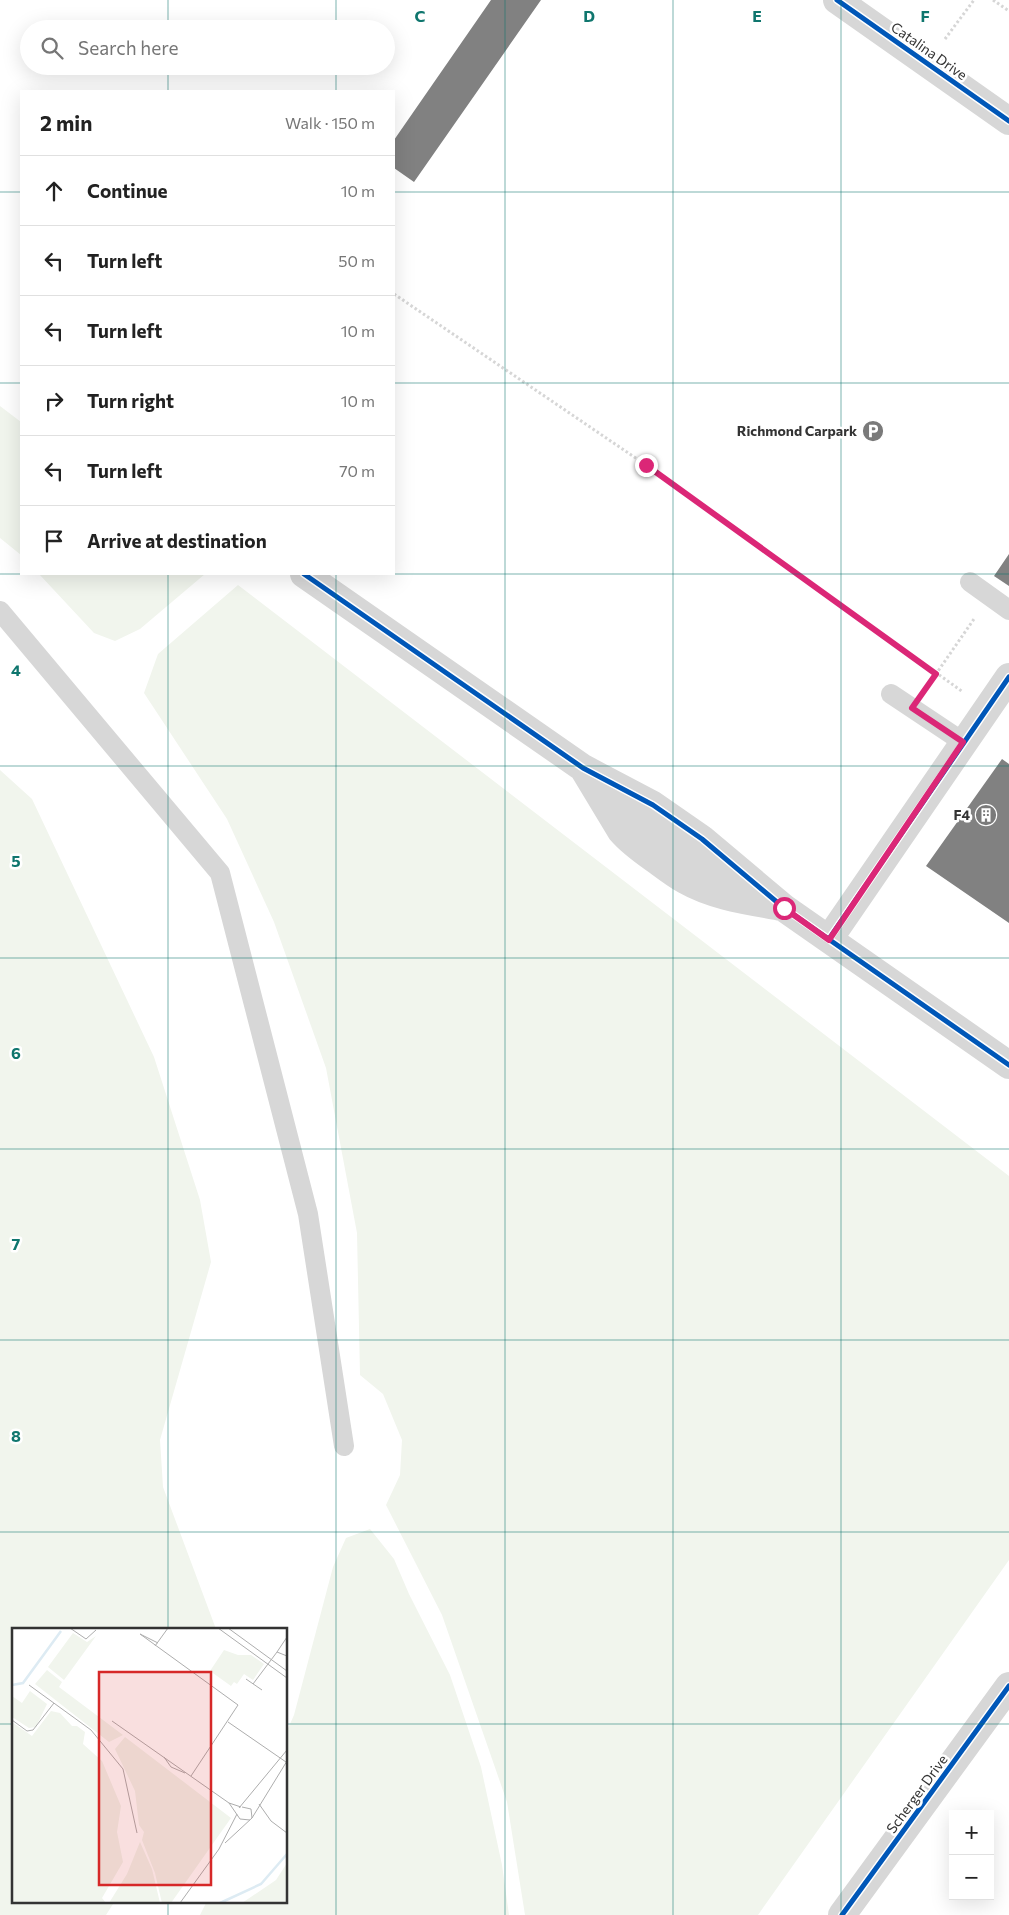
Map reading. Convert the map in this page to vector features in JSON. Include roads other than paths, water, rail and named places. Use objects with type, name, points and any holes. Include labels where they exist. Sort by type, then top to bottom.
[{"type":"street","name":"Catalina Drive","points":[[837,0],[1009,121]]},
{"type":"street","points":[[305,575],[583,768],[653,805],[714,849],[784,908],[1009,1065]]},
{"type":"street","points":[[829,940],[1009,677]]},
{"type":"street","points":[[583,768],[621,831],[634,845],[648,855],[684,879],[705,889],[736,898],[784,908]]},
{"type":"street","name":"Scherger Drive","points":[[842,1915],[1009,1686]]},
{"type":"lane","points":[[970,582],[1009,610]]},
{"type":"lane","points":[[0,611],[220,873],[308,1214],[344,1446]]},
{"type":"lane","points":[[891,694],[963,742]]},
{"type":"place","name":"Richmond Carpark","points":[[873,431]]},
{"type":"place","name":"F4","points":[[986,815]]}]
